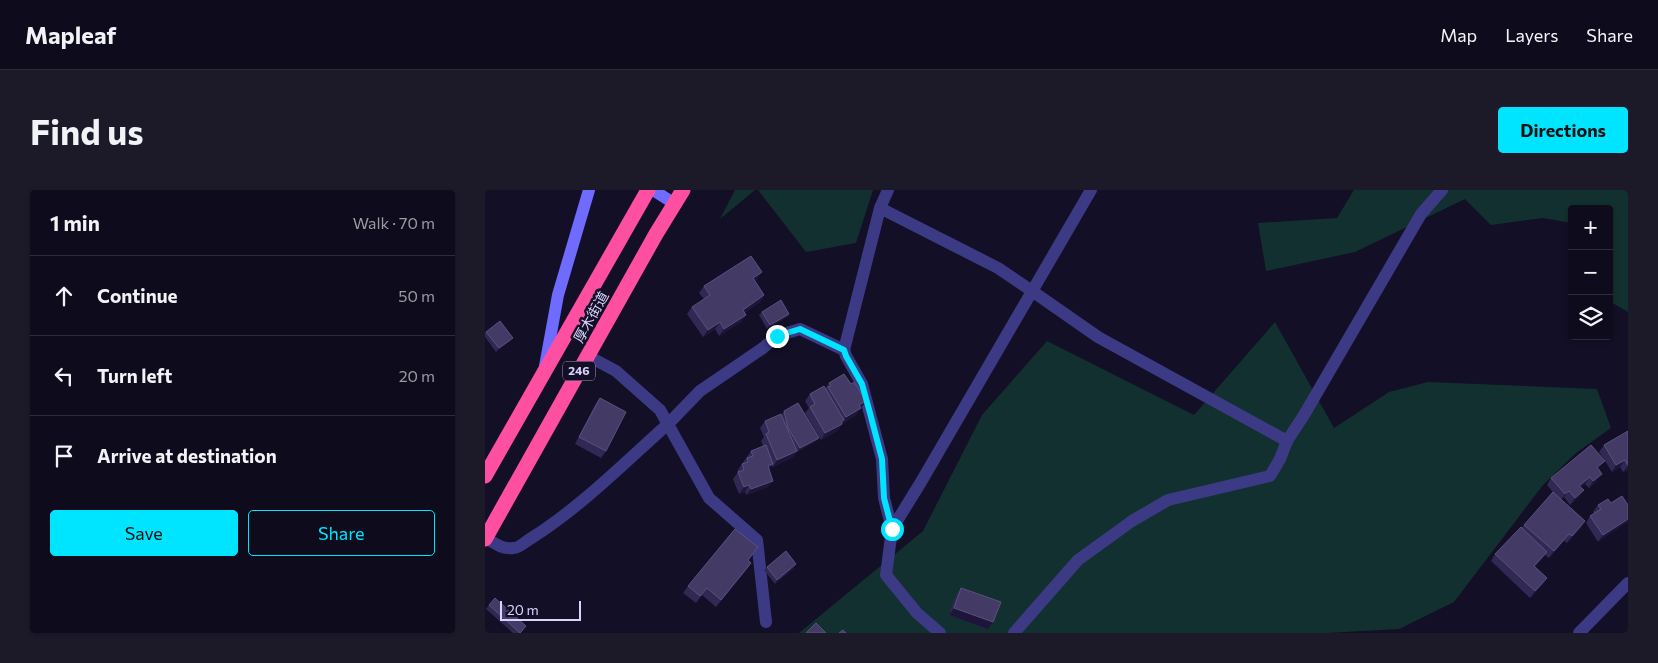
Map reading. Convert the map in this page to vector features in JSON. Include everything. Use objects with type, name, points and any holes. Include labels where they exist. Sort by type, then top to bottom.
[{"type":"highway","name":"厚木街道","points":[[485,476],[648,190]]},
{"type":"highway","name":"厚木街道","points":[[485,538],[683,190]]},
{"type":"street","points":[[543,374],[557,295],[589,190]]},
{"type":"street","points":[[653,190],[675,204]]},
{"type":"street","points":[[888,190],[880,208],[844,350],[862,384],[882,459],[884,498],[892,529],[886,575],[917,614],[940,633]]},
{"type":"street","points":[[892,529],[1091,190]]},
{"type":"street","points":[[1014,633],[1078,560],[1132,520],[1168,500],[1269,476],[1280,460],[1287,441],[1421,214],[1442,190]]},
{"type":"street","points":[[880,208],[998,268],[1098,337],[1287,441]]},
{"type":"street","points":[[485,538],[501,547],[515,548],[552,525],[591,494],[668,424],[700,391],[763,348],[777,336],[800,329],[844,350]]},
{"type":"street","points":[[588,356],[616,371],[660,410],[709,498],[757,540],[766,622]]},
{"type":"street","points":[[1579,633],[1628,583]]},
{"type":"green space","points":[[735,190],[755,190],[720,219]]},
{"type":"green space","points":[[758,190],[873,190],[856,243],[806,252]]},
{"type":"green space","points":[[1354,190],[1628,190],[1628,312],[1613,303],[1613,205],[1568,205],[1568,222],[1543,218],[1491,225],[1465,199],[1355,252],[1266,271],[1258,223],[1337,218]]},
{"type":"green space","points":[[1275,322],[1334,428],[1389,392],[1428,382],[1597,389],[1611,428],[1576,453],[1543,485],[1454,602],[1399,629],[1327,633],[799,633],[923,531],[982,415],[1047,341],[1194,415]]},
{"type":"building","points":[[751,256],[762,272],[753,278],[764,295],[743,310],[746,315],[724,329],[720,322],[708,330],[692,307],[710,295],[704,286]]},
{"type":"building","points":[[781,300],[789,314],[770,325],[762,312]]},
{"type":"building","points":[[500,321],[513,338],[499,348],[486,332]]},
{"type":"building","points":[[844,374],[851,384],[854,382],[866,401],[859,405],[861,408],[846,417],[828,387],[831,386],[829,383]]},
{"type":"building","points":[[824,386],[844,420],[841,422],[842,424],[825,433],[810,407],[815,404],[810,394]]},
{"type":"building","points":[[600,398],[626,412],[606,451],[579,437]]},
{"type":"building","points":[[798,403],[819,438],[800,448],[788,428],[784,411]]},
{"type":"building","points":[[781,414],[797,451],[777,460],[766,434],[769,432],[765,421]]},
{"type":"building","points":[[1628,431],[1628,465],[1625,460],[1616,465],[1604,445]]},
{"type":"building","points":[[766,445],[773,464],[768,466],[773,481],[751,489],[749,485],[744,487],[738,472],[744,470],[742,464],[748,462],[747,458],[753,456],[751,451]]},
{"type":"building","points":[[1591,445],[1605,461],[1597,467],[1602,474],[1593,481],[1590,477],[1579,486],[1584,490],[1575,498],[1569,491],[1565,494],[1551,478]]},
{"type":"building","points":[[1553,492],[1585,521],[1572,536],[1569,534],[1554,551],[1524,525]]},
{"type":"building","points":[[1622,496],[1628,505],[1628,519],[1603,535],[1590,516],[1601,509],[1598,505],[1608,499],[1611,503]]},
{"type":"building","points":[[1521,527],[1547,552],[1534,566],[1547,578],[1535,591],[1495,554]]},
{"type":"building","points":[[735,529],[758,547],[748,560],[751,563],[721,600],[707,588],[700,596],[688,586]]},
{"type":"building","points":[[786,551],[796,564],[777,580],[767,567]]},
{"type":"building","points":[[961,588],[1001,602],[993,622],[954,608]]},
{"type":"building","points":[[495,598],[526,626],[520,633],[489,605]]},
{"type":"building","points":[[816,623],[826,633],[806,633]]},
{"type":"route","points":[[777,336],[800,329],[844,350],[862,384],[870,413],[882,459],[884,498],[892,529]]}]
